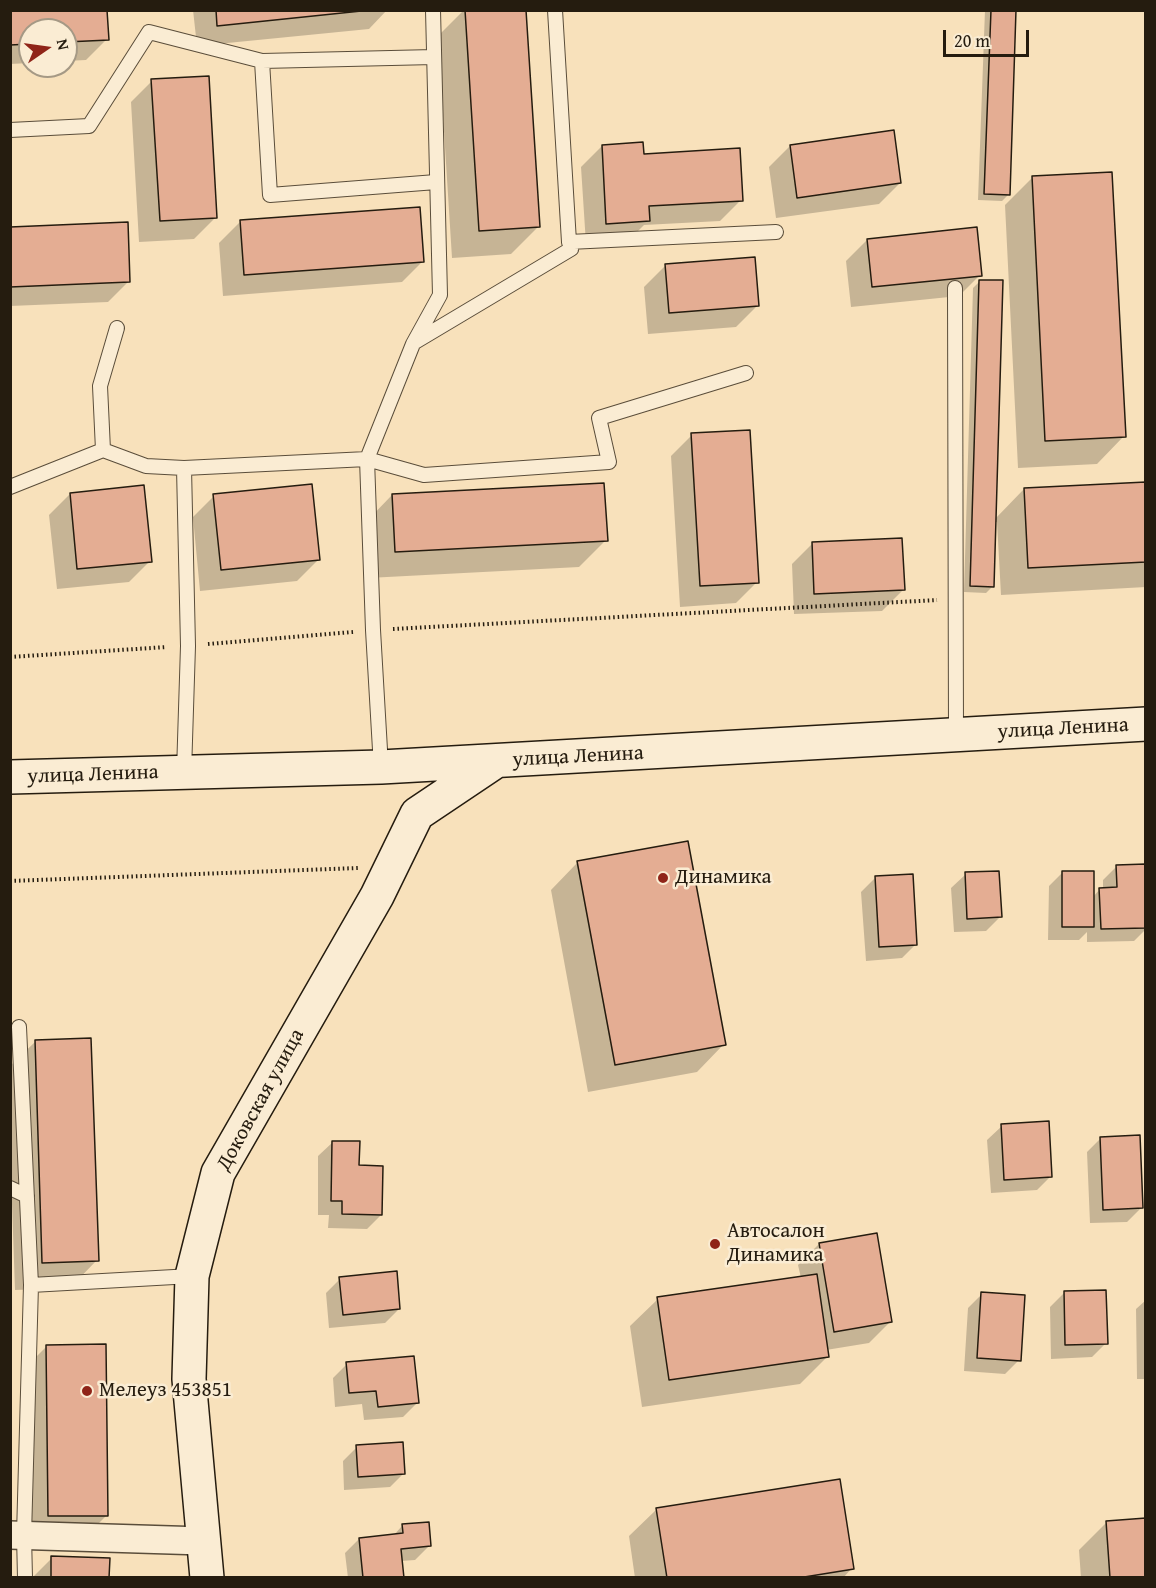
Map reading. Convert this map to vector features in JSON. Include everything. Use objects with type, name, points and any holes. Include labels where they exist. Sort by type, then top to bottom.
[{"type":"main road","name":"улица Ленина","points":[[10,777],[496,762],[1146,724]]},
{"type":"main road","name":"Доковская улица","points":[[207,1578],[189,1379],[192,1276],[218,1173],[377,896],[417,814],[496,762]]},
{"type":"street","points":[[17,1535],[203,1541]]},
{"type":"lane","points":[[381,767],[367,459],[413,344],[440,295],[433,10]]},
{"type":"lane","points":[[413,344],[571,249],[555,10]]},
{"type":"lane","points":[[10,130],[89,126],[149,32],[262,61],[434,57]]},
{"type":"lane","points":[[262,61],[270,195],[436,182]]},
{"type":"lane","points":[[569,243],[776,232]]},
{"type":"lane","points":[[955,288],[956,735]]},
{"type":"lane","points":[[103,450],[100,386],[117,328]]},
{"type":"lane","points":[[10,487],[103,450],[146,466],[184,468],[367,459],[424,475],[609,462],[599,418],[746,373]]},
{"type":"lane","points":[[184,468],[188,646],[184,772]]},
{"type":"lane","points":[[19,1027],[31,1285],[17,1535],[25,1578]]},
{"type":"lane","points":[[10,1188],[27,1196]]},
{"type":"lane","points":[[31,1285],[192,1276]]},
{"type":"path","points":[[10,657],[188,646],[373,630],[955,599]]},
{"type":"path","points":[[10,881],[392,866]]},
{"type":"building","points":[[10,10],[107,10],[109,40],[78,41],[78,18],[18,18],[18,45],[10,45]]},
{"type":"building","points":[[216,10],[371,10],[217,26]]},
{"type":"building","points":[[465,10],[526,10],[540,227],[479,231]]},
{"type":"building","points":[[991,10],[1016,10],[1010,195],[984,194]]},
{"type":"building","points":[[209,76],[217,218],[160,221],[151,79]]},
{"type":"building","points":[[894,130],[901,183],[797,198],[790,145]]},
{"type":"building","points":[[643,142],[644,154],[740,148],[743,201],[649,206],[650,221],[606,224],[602,145]]},
{"type":"building","points":[[1112,172],[1126,437],[1045,441],[1032,176]]},
{"type":"building","points":[[420,207],[424,262],[244,275],[240,220]]},
{"type":"building","points":[[128,222],[130,282],[10,287],[10,227]]},
{"type":"building","points":[[977,227],[982,276],[872,287],[867,239]]},
{"type":"building","points":[[755,257],[759,306],[669,313],[665,264]]},
{"type":"building","points":[[979,280],[1003,280],[994,587],[970,586]]},
{"type":"building","points":[[750,430],[759,583],[700,586],[691,433]]},
{"type":"building","points":[[1146,482],[1146,562],[1028,568],[1024,488]]},
{"type":"building","points":[[604,483],[608,541],[395,552],[392,494]]},
{"type":"building","points":[[312,484],[320,560],[221,570],[213,494]]},
{"type":"building","points":[[144,485],[152,562],[77,569],[70,493]]},
{"type":"building","points":[[902,538],[905,590],[814,594],[812,542]]},
{"type":"building","points":[[688,841],[726,1045],[615,1065],[577,861]]},
{"type":"building","points":[[1146,864],[1146,928],[1101,929],[1099,888],[1117,887],[1116,865]]},
{"type":"building","points":[[999,871],[1002,917],[967,919],[965,872]]},
{"type":"building","points":[[1062,871],[1094,871],[1094,927],[1062,927]]},
{"type":"building","points":[[913,874],[917,945],[879,947],[875,876]]},
{"type":"building","points":[[91,1038],[99,1261],[42,1263],[35,1040]]},
{"type":"building","points":[[1049,1121],[1052,1177],[1004,1180],[1001,1124]]},
{"type":"building","points":[[1140,1135],[1143,1208],[1103,1210],[1100,1137]]},
{"type":"building","points":[[332,1141],[360,1141],[359,1165],[383,1166],[382,1215],[342,1214],[342,1201],[331,1201]]},
{"type":"building","points":[[877,1233],[892,1322],[834,1332],[819,1243]]},
{"type":"building","points":[[397,1271],[400,1309],[343,1315],[339,1277]]},
{"type":"building","points":[[817,1274],[829,1357],[669,1380],[657,1297]]},
{"type":"building","points":[[1106,1290],[1108,1344],[1065,1345],[1064,1291]]},
{"type":"building","points":[[981,1292],[1025,1295],[1021,1361],[977,1358]]},
{"type":"building","points":[[106,1344],[108,1516],[48,1516],[46,1345]]},
{"type":"building","points":[[414,1356],[419,1403],[378,1407],[376,1391],[349,1393],[346,1362]]},
{"type":"building","points":[[403,1442],[405,1474],[358,1477],[356,1445]]},
{"type":"building","points":[[840,1479],[854,1569],[798,1578],[667,1578],[656,1508]]},
{"type":"building","points":[[1146,1518],[1146,1578],[1110,1578],[1106,1521]]},
{"type":"building","points":[[429,1522],[431,1546],[401,1549],[404,1578],[363,1578],[359,1538],[403,1533],[402,1524]]},
{"type":"building","points":[[51,1556],[110,1558],[109,1578],[51,1578]]},
{"type":"place","name":"Динамика","points":[[663,878]]},
{"type":"place","name":"Автосалон Динамика","points":[[715,1244]]},
{"type":"place","name":"Мелеуз 453851","points":[[87,1391]]}]
